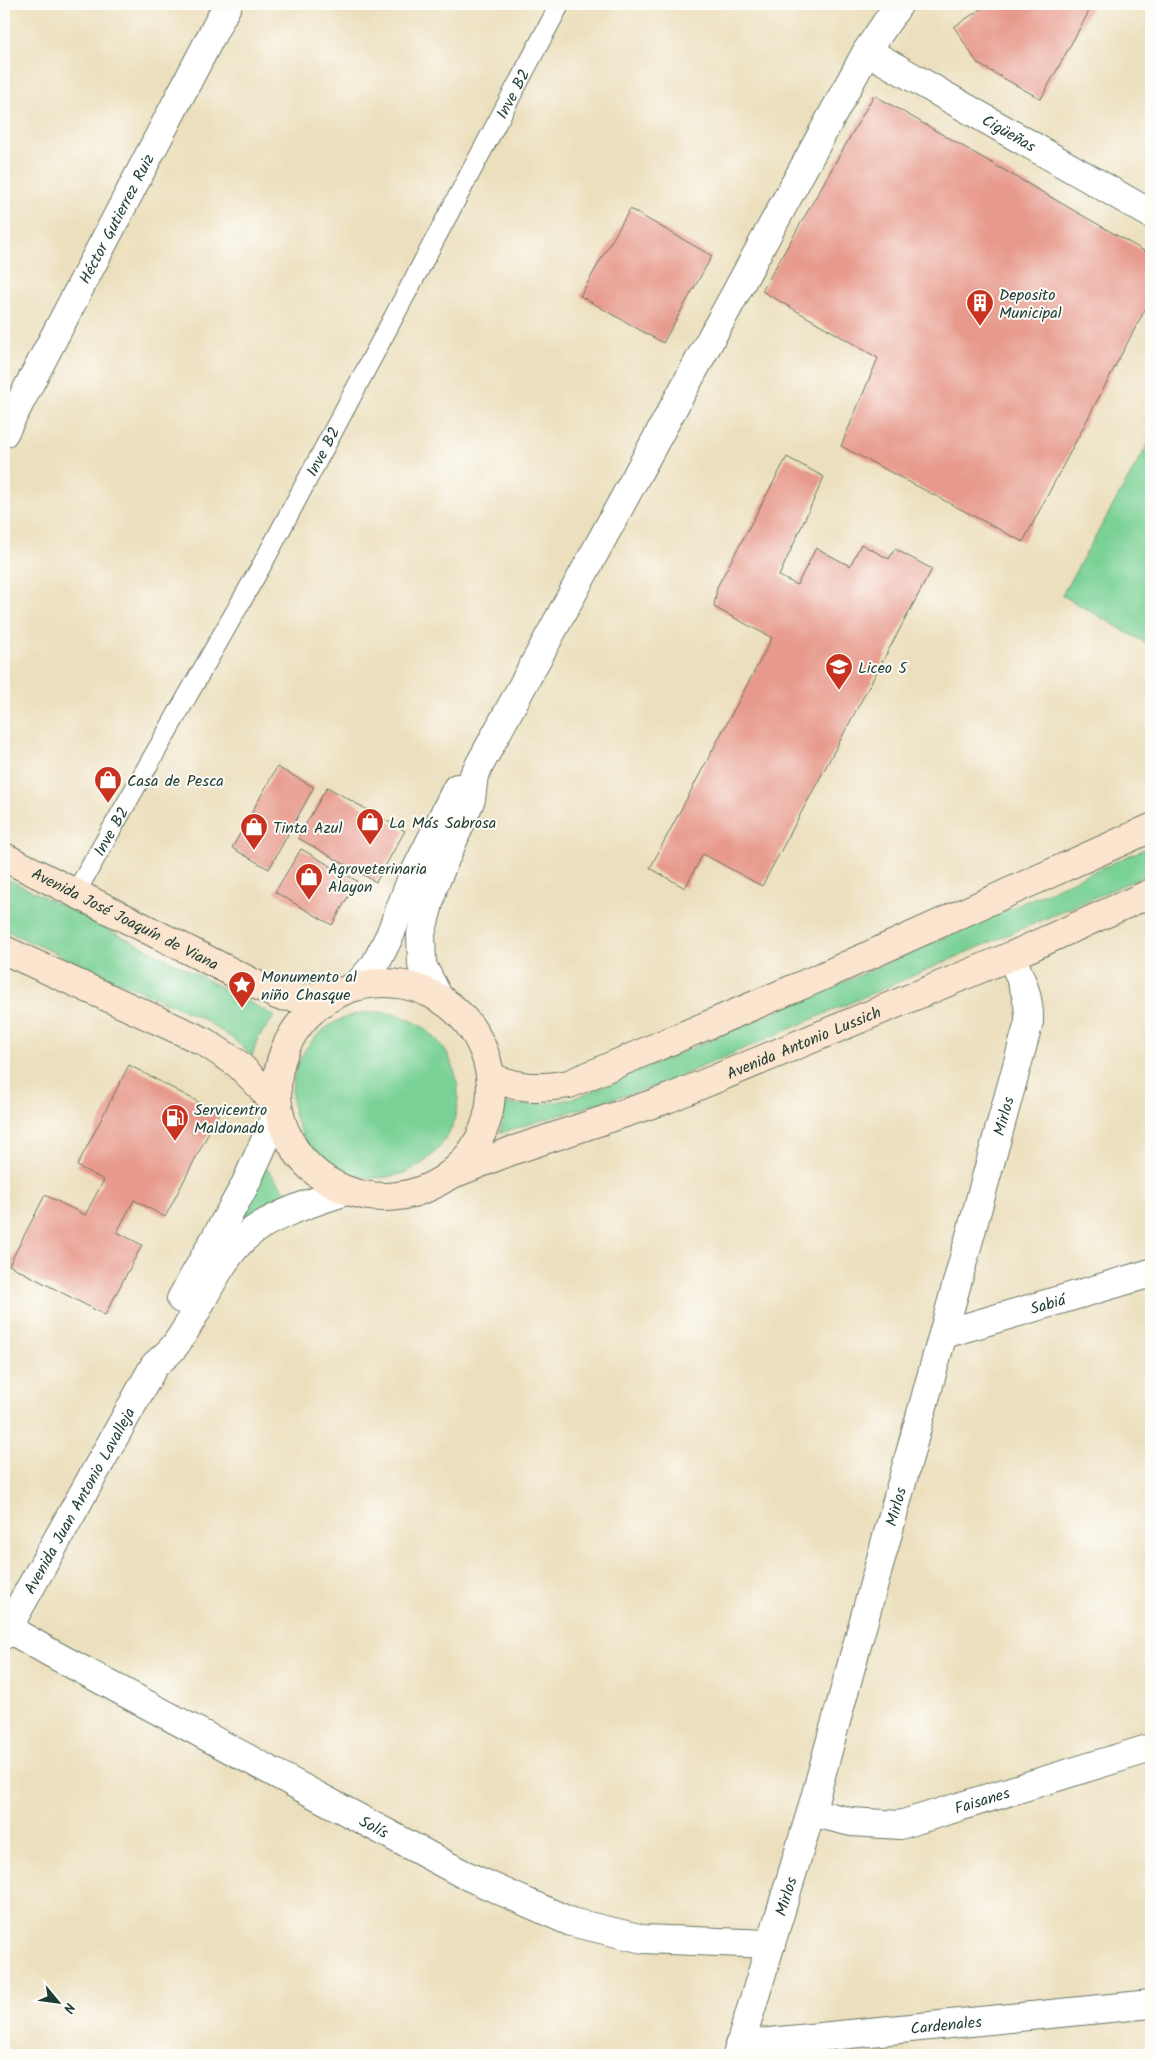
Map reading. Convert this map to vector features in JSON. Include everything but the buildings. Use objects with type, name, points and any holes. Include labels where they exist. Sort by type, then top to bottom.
[{"type":"main road","points":[[491,1077],[508,1085],[540,1088],[569,1084],[821,977],[1151,828]]},
{"type":"main road","name":"Avenida José Joaquín de Viana","points":[[4,857],[279,996],[304,998],[384,982],[412,986],[438,996],[464,1018],[482,1045],[491,1077],[489,1114],[474,1149],[448,1176]]},
{"type":"main road","name":"Avenida Antonio Lussich","points":[[448,1176],[511,1151],[667,1098],[1011,956],[1151,893]]},
{"type":"main road","points":[[4,950],[203,1041],[238,1064],[260,1086],[278,1110]]},
{"type":"main road","points":[[345,990],[310,1012],[295,1030],[282,1056],[276,1077],[278,1110],[284,1134],[296,1153],[316,1174],[346,1191],[380,1198],[416,1193],[448,1176]]},
{"type":"street","name":"Héctor Gutierrez Ruiz","points":[[4,433],[228,4]]},
{"type":"street","points":[[438,996],[422,965],[421,934],[434,885],[471,800],[474,775],[866,51],[899,4]]},
{"type":"street","name":"Cigüeñas","points":[[866,51],[1151,214]]},
{"type":"street","points":[[345,990],[375,965],[390,935],[410,880],[458,787],[474,775]]},
{"type":"street","name":"Mirlos","points":[[738,2050],[811,1812],[1029,1022],[1030,1004],[1011,956]]},
{"type":"street","name":"Avenida Juan Antonio Lavalleja","points":[[5,1630],[154,1366],[161,1336],[244,1187],[278,1110]]},
{"type":"street","name":"Avenida Juan Antonio Lavalleja","points":[[154,1366],[176,1345],[236,1247],[259,1227],[303,1205],[346,1191]]},
{"type":"street","name":"Sabiá","points":[[944,1334],[1151,1273]]},
{"type":"street","name":"Solís","points":[[5,1630],[463,1874],[571,1922],[643,1939],[771,1944]]},
{"type":"street","name":"Faisanes","points":[[811,1812],[851,1822],[900,1825],[1151,1748]]},
{"type":"street","name":"Cardenales","points":[[738,2050],[1151,2004]]},
{"type":"lane","name":"Inve B2","points":[[76,892],[263,563],[560,4]]},
{"type":"green space","points":[[1151,439],[1151,646],[1062,595]]},
{"type":"green space","points":[[1151,846],[1151,873],[662,1084],[500,1133],[505,1104],[543,1104],[580,1096],[831,988]]},
{"type":"green space","points":[[4,877],[177,964],[275,1016],[258,1038],[252,1056],[232,1038],[203,1019],[4,930]]},
{"type":"green space","points":[[383,1012],[407,1018],[434,1036],[452,1063],[457,1079],[457,1111],[452,1127],[434,1154],[421,1164],[399,1175],[367,1178],[343,1172],[322,1159],[311,1148],[295,1119],[292,1087],[298,1063],[311,1042],[322,1031],[351,1015]]},
{"type":"green space","points":[[265,1167],[282,1187],[297,1199],[230,1234]]},
{"type":"place","name":"Deposito Municipal","points":[[980,327]]},
{"type":"place","name":"Liceo 5","points":[[839,691]]},
{"type":"place","name":"Casa de Pesca","points":[[108,804]]},
{"type":"place","name":"La Más Sabrosa","points":[[370,846]]},
{"type":"place","name":"Tinta Azul","points":[[254,851]]},
{"type":"place","name":"Agroveterinaria Alayon","points":[[309,901]]},
{"type":"place","name":"Monumento al niño Chasque","points":[[242,1009]]},
{"type":"place","name":"Servicentro Maldonado","points":[[175,1142]]}]
